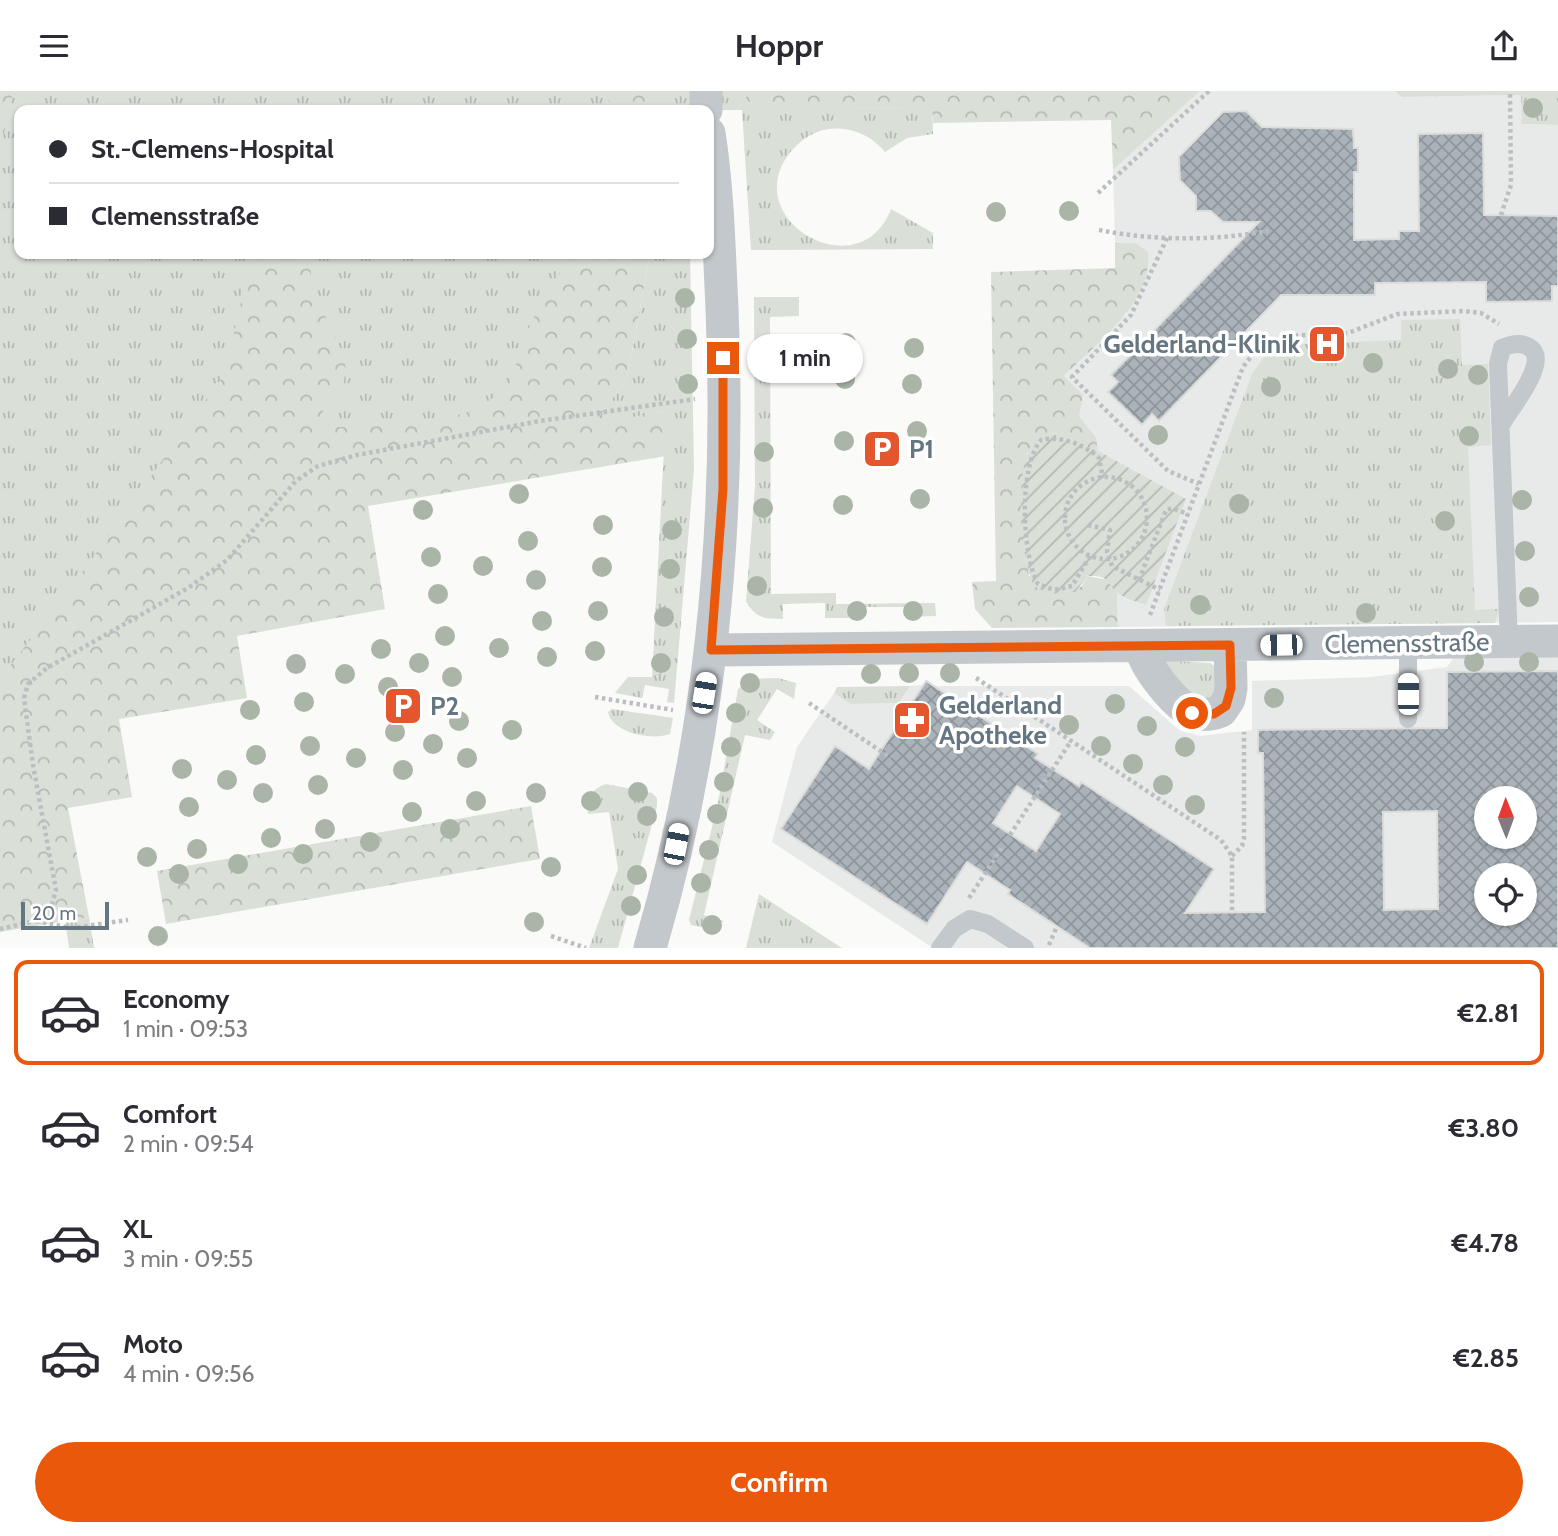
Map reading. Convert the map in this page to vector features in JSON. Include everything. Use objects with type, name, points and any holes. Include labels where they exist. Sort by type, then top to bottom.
[{"type":"street","points":[[650,948],[676,844],[711,650],[723,489],[724,396],[714,175]]},
{"type":"street","name":"Clemensstraße","points":[[711,650],[1558,641]]},
{"type":"street","points":[[1141,646],[1148,669],[1192,713],[1214,714],[1226,706],[1231,688],[1230,645]]},
{"type":"lane","points":[[1501,425],[1534,372],[1534,351],[1528,345],[1510,344],[1502,348],[1499,355],[1501,425],[1509,642]]},
{"type":"lane","points":[[1408,643],[1408,719]]},
{"type":"lane","points":[[940,948],[954,929],[970,919],[988,924],[1025,948]]},
{"type":"path","points":[[1098,193],[1209,91]]},
{"type":"path","points":[[1501,215],[1511,185],[1510,91]]},
{"type":"path","points":[[1099,230],[1167,239],[1224,237],[1268,231]]},
{"type":"path","points":[[1167,239],[1131,314],[1072,377],[1168,471],[1199,484]]},
{"type":"path","points":[[1141,646],[1243,367],[1259,346],[1286,335],[1348,333],[1397,314],[1464,311],[1481,313],[1495,320],[1510,344]]},
{"type":"path","points":[[0,929],[48,918],[56,890],[33,765],[24,698],[28,684],[47,668],[188,588],[227,560],[296,481],[318,466],[369,452],[540,421],[724,396]]},
{"type":"path","points":[[1090,556],[1072,586],[1054,590],[1038,584],[1031,562],[1025,511],[1032,454],[1041,440],[1048,438],[1076,445],[1100,458],[1103,478]]},
{"type":"path","points":[[1103,478],[1123,481],[1134,488],[1147,510],[1147,524],[1135,547],[1125,555],[1107,559],[1090,556],[1075,546],[1069,536],[1065,512],[1075,491],[1085,483],[1103,478]]},
{"type":"path","points":[[1139,580],[1166,510],[1172,508],[1188,514]]},
{"type":"path","points":[[1088,525],[1110,530],[1107,559],[1116,570],[1160,590]]},
{"type":"path","points":[[958,647],[964,663],[978,680],[1221,840],[1232,856],[1232,913]]},
{"type":"path","points":[[595,697],[701,715]]},
{"type":"path","points":[[809,703],[891,758]]},
{"type":"path","points":[[1226,706],[1240,723],[1244,733],[1244,838],[1242,846],[1232,856]]},
{"type":"path","points":[[1010,835],[1071,741]]},
{"type":"path","points":[[970,919],[970,897],[1003,846]]},
{"type":"path","points":[[36,921],[71,929],[128,920]]},
{"type":"path","points":[[1047,948],[1057,926]]},
{"type":"path","points":[[551,936],[586,948]]},
{"type":"shaded area","name":"Gelderland-Klinik","points":[[1200,91],[1395,91],[1402,97],[1522,95],[1522,124],[1558,125],[1558,622],[1118,627],[1117,593],[1037,439],[1096,437],[1079,416],[1064,376],[1127,313],[1135,243],[1115,243],[1113,170]]},
{"type":"shaded area","points":[[1558,655],[1558,948],[933,948],[772,842],[797,747],[834,693],[850,704],[899,703],[910,686],[923,685],[927,680],[934,686],[1129,686],[1179,730],[1200,736],[1252,730],[1252,681],[1371,677],[1447,667],[1454,657]]},
{"type":"green space","points":[[0,91],[824,91],[747,109],[932,108],[933,134],[907,138],[885,152],[867,136],[852,130],[836,128],[811,135],[788,155],[777,180],[780,203],[792,223],[810,237],[833,245],[856,244],[876,232],[891,209],[933,233],[933,249],[751,250],[742,110],[714,110],[714,105],[14,105],[14,259],[643,259],[550,405],[379,477],[0,795]]},
{"type":"green space","points":[[0,91],[13,91],[0,151]]},
{"type":"green space","points":[[612,91],[670,91],[665,105],[608,105]]},
{"type":"green space","points":[[748,91],[1200,91],[1113,170],[1111,120],[933,123],[932,108],[743,110]]},
{"type":"green space","points":[[1395,91],[1558,91],[1558,125],[1522,124],[1521,95],[1402,97]]},
{"type":"green space","points":[[1115,243],[1135,243],[1148,252],[1142,288],[1120,320],[1064,376],[1083,395],[1079,416],[1096,437],[1098,451],[1050,433],[1027,453],[1021,509],[1029,576],[1081,587],[1088,576],[1108,580],[1117,593],[1118,627],[992,628],[975,609],[972,582],[996,581],[991,272],[1115,268]]},
{"type":"green space","points":[[253,259],[311,259],[310,267],[316,293],[345,364],[344,385],[331,396],[319,419],[332,427],[394,426],[443,419],[476,410],[508,387],[531,322],[568,259],[649,259],[627,378],[594,424],[666,411],[666,456],[368,506],[385,609],[237,636],[247,698],[119,719],[132,797],[68,808],[89,917],[0,932],[0,679],[84,570],[225,373],[249,266]]},
{"type":"green space","points":[[649,259],[690,259],[694,469],[674,703],[667,702],[669,689],[645,685],[642,698],[615,693],[628,677],[652,677],[666,411],[593,425],[627,378]]},
{"type":"green space","points":[[754,297],[799,297],[799,316],[770,317],[771,594],[836,593],[836,604],[935,603],[936,616],[908,617],[907,607],[864,607],[864,618],[825,618],[825,603],[783,604],[783,619],[770,619],[757,614],[749,607],[746,601],[755,486]]},
{"type":"green space","points":[[1460,319],[1462,365],[1488,364],[1491,445],[1468,447],[1475,610],[1499,609],[1495,623],[1166,626],[1164,609],[1252,374],[1267,353],[1283,345],[1401,340],[1401,320]]},
{"type":"green space","points":[[1050,433],[1098,451],[1186,499],[1146,605],[1119,594],[1101,577],[1088,576],[1075,592],[1049,594],[1034,586],[1025,557],[1021,485],[1029,451],[1036,442]]},
{"type":"green space","points":[[1156,660],[1210,663],[1217,668],[1223,693],[1200,706]]},
{"type":"green space","points":[[778,678],[796,683],[794,699],[777,689],[757,720],[775,732],[770,740],[745,735],[704,915],[724,921],[709,929],[691,925],[689,920],[718,803],[738,689],[752,679]]},
{"type":"green space","points":[[910,686],[899,703],[850,704],[834,693],[837,687]]},
{"type":"green space","points":[[612,709],[673,718],[670,734],[644,736],[625,730],[611,719],[608,712]]},
{"type":"green space","points":[[606,784],[652,793],[657,798],[657,806],[618,948],[589,948],[618,869],[609,812],[588,814],[591,795]]},
{"type":"green space","points":[[531,806],[540,859],[166,924],[157,871]]},
{"type":"green space","points":[[759,894],[842,948],[746,948]]},
{"type":"green space","points":[[89,917],[94,948],[69,948],[65,920]]},
{"type":"building","points":[[1246,111],[1262,127],[1353,129],[1354,148],[1358,148],[1358,172],[1354,172],[1354,240],[1399,239],[1399,231],[1419,231],[1418,134],[1483,133],[1484,215],[1558,216],[1558,286],[1552,286],[1552,301],[1486,302],[1486,282],[1375,283],[1375,295],[1281,295],[1159,421],[1152,414],[1142,425],[1108,392],[1118,382],[1111,375],[1259,222],[1223,222],[1211,211],[1196,211],[1196,196],[1180,180],[1179,157],[1223,112]]},
{"type":"building","points":[[1558,671],[1558,948],[1090,948],[1008,894],[1010,890],[967,862],[927,924],[781,829],[835,746],[869,769],[926,681],[1038,754],[1035,758],[1079,786],[1081,782],[1214,869],[1185,913],[1265,912],[1263,753],[1258,753],[1258,730],[1447,728],[1447,672]],"holes":[[[1017,786],[1060,814],[1036,851],[993,823]],[[1437,811],[1438,909],[1384,910],[1383,812]]]},
{"type":"place","name":"Gelderland-Klinik","points":[[1327,344]]},
{"type":"place","name":"P1","points":[[882,449]]},
{"type":"place","name":"P2","points":[[403,706]]},
{"type":"place","name":"Gelderland Apotheke","points":[[912,720]]},
{"type":"route","points":[[723,358],[723,489],[711,650],[1230,645],[1231,688],[1226,706],[1214,714],[1192,713]]}]
